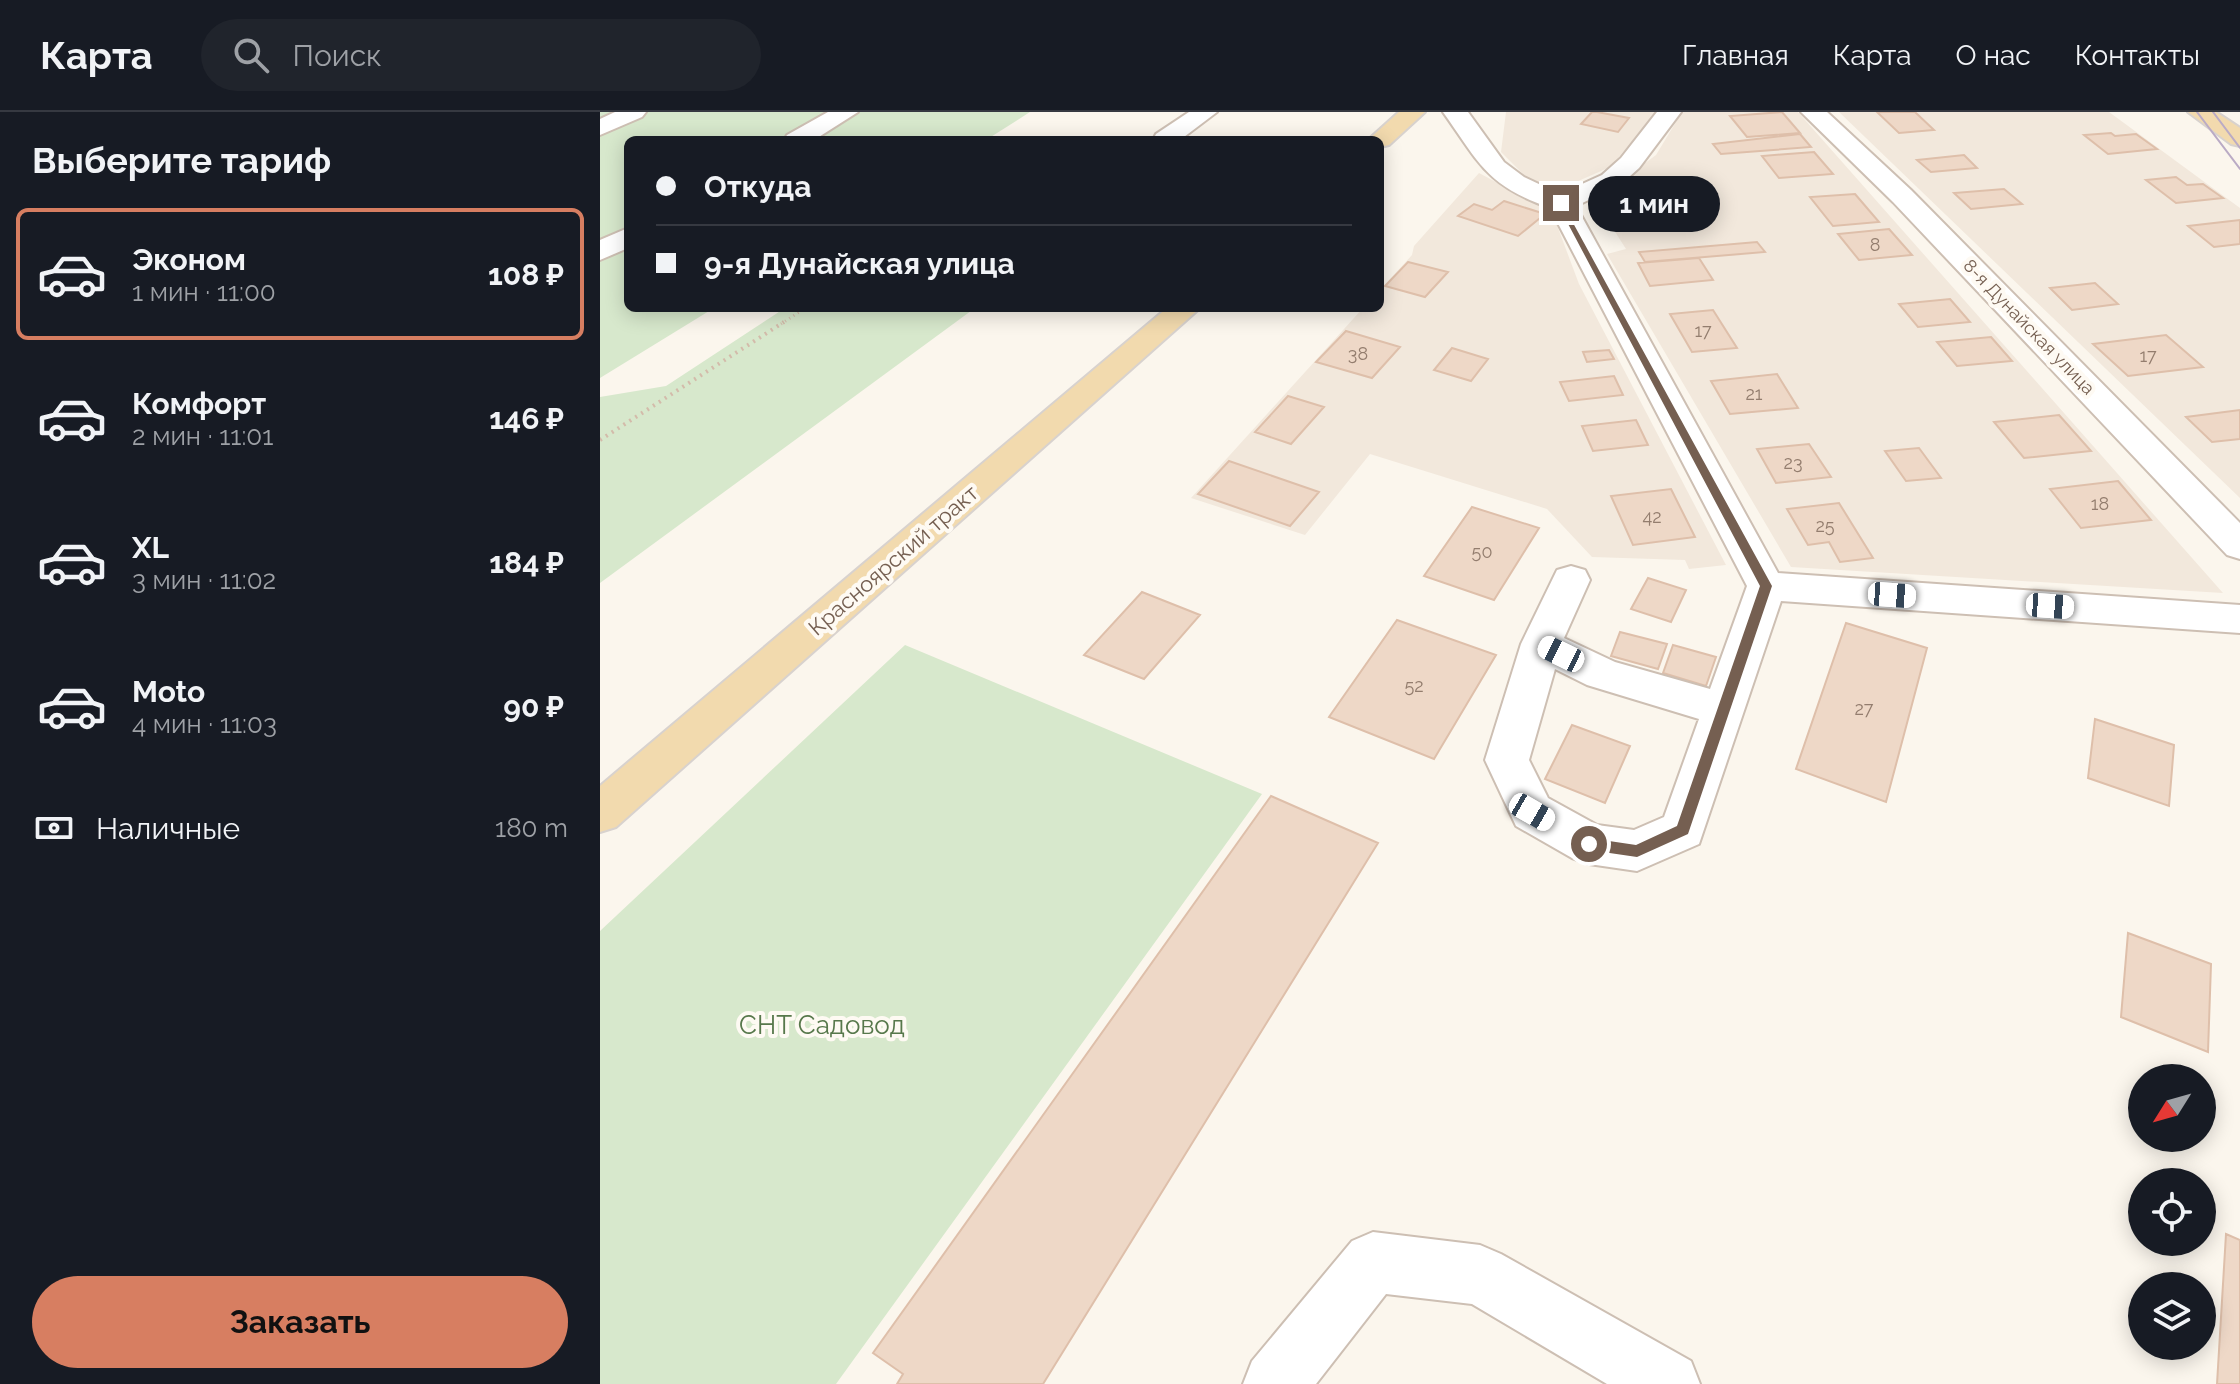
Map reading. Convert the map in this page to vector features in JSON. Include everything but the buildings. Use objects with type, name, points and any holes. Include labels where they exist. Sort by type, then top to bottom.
[{"type":"main road","points":[[1384,137],[1413,112]]},
{"type":"main road","points":[[2200,112],[2240,139]]},
{"type":"main road","name":"Красноярский тракт","points":[[600,813],[1180,312]]},
{"type":"street","points":[[600,128],[634,112]]},
{"type":"street","points":[[803,136],[846,112]]},
{"type":"street","points":[[1169,136],[1205,112]]},
{"type":"street","points":[[1455,112],[1465,121],[1476,146],[1494,168],[1520,187],[1561,203],[1766,586],[1683,830],[1637,851],[1589,844],[1532,812],[1507,760],[1541,644],[1571,580]]},
{"type":"street","points":[[1561,203],[1611,180],[1630,163],[1669,112]]},
{"type":"street","name":"8-я Дунайская улица","points":[[1813,112],[1902,196],[2240,546]]},
{"type":"street","points":[[600,252],[624,238]]},
{"type":"street","points":[[1766,586],[2240,619]]},
{"type":"street","points":[[1541,644],[1602,674],[1724,710]]},
{"type":"street","points":[[1275,1384],[1373,1262],[1480,1275],[1668,1384]]},
{"type":"path","points":[[600,440],[799,312]]},
{"type":"shaded area","points":[[1506,112],[1658,112],[1610,167],[1567,186],[1530,181],[1501,152]]},
{"type":"shaded area","points":[[1682,112],[1798,112],[2223,593],[1791,567],[1607,254],[1626,249],[1605,216],[1610,198],[1629,175],[1656,155]]},
{"type":"shaded area","points":[[1839,112],[2109,112],[2240,208],[2240,498]]},
{"type":"shaded area","points":[[1479,173],[1552,212],[1579,284],[1726,565],[1689,569],[1685,560],[1592,557],[1547,509],[1370,454],[1305,535],[1191,498],[1359,312],[1384,312],[1384,286],[1412,255],[1414,246]]},
{"type":"green space","points":[[600,112],[1030,112],[992,136],[624,136],[624,312],[707,312],[600,378]]},
{"type":"green space","points":[[779,312],[970,312],[600,583],[600,397],[666,386]]},
{"type":"green space","name":"СНТ Садовод","points":[[905,645],[1262,794],[836,1384],[600,1384],[600,931]]},
{"type":"tram line","points":[[2197,112],[2240,169]]},
{"type":"tram line","points":[[2213,112],[2240,148]]},
{"type":"route","points":[[1561,203],[1766,586],[1683,830],[1637,851],[1589,844]]}]
